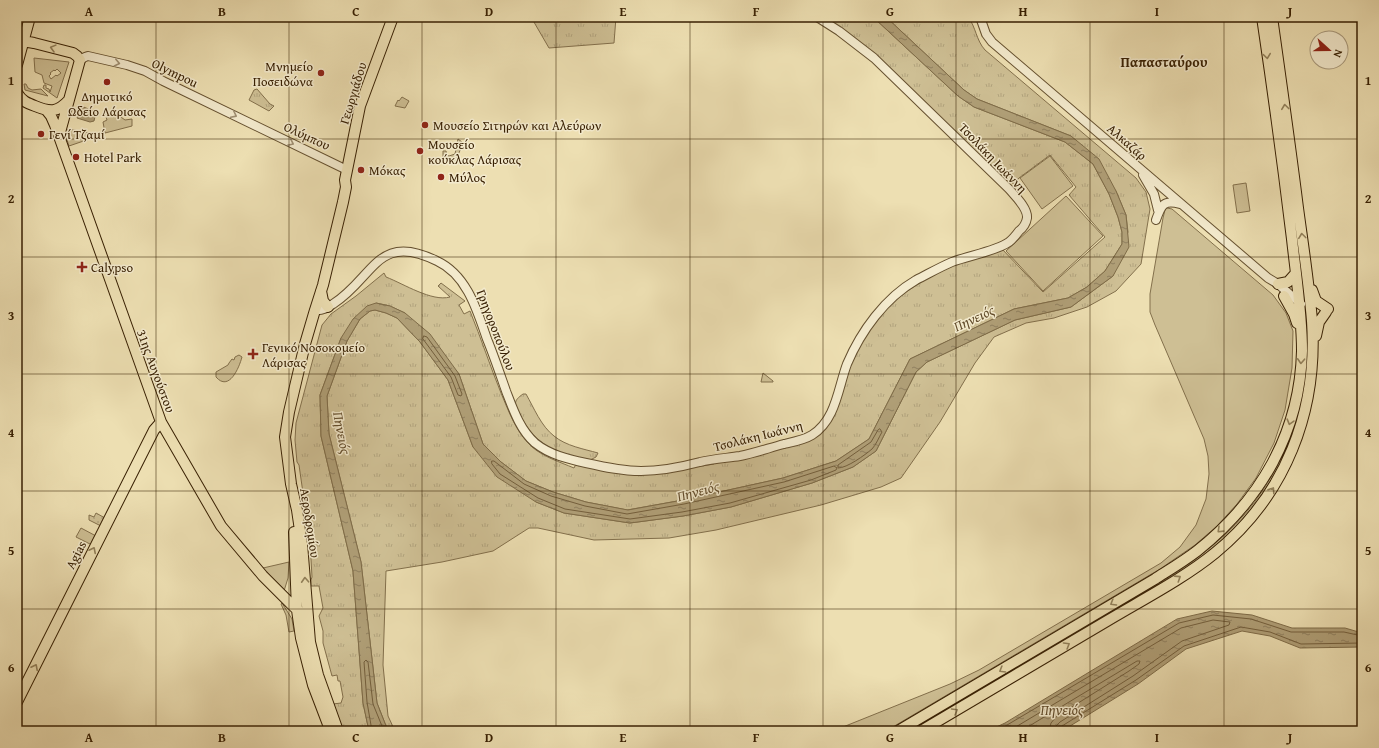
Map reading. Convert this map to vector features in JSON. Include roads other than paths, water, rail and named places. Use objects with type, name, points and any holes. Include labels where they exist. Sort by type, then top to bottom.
[{"type":"main road","points":[[18,60],[30,17]]},
{"type":"main road","name":"Γεωργιάδου","points":[[291,484],[286,442],[287,424],[345,194],[346,175],[360,106],[394,17]]},
{"type":"main road","points":[[898,731],[1181,562],[1203,546],[1241,509],[1260,485],[1271,466],[1284,439],[1294,406],[1299,384],[1301,339],[1296,273],[1285,180],[1262,17]]},
{"type":"main road","points":[[921,731],[1170,584],[1214,554],[1233,537],[1255,513],[1273,488],[1292,451],[1301,427],[1309,390],[1312,351],[1307,274],[1272,17]]},
{"type":"main road","points":[[23,42],[32,42],[72,53],[80,60],[59,136]]},
{"type":"main road","points":[[19,99],[47,111],[58,109],[69,100]]},
{"type":"main road","name":"31ης Αυγούστου","points":[[47,111],[52,116],[161,422],[221,526],[263,576],[297,610]]},
{"type":"main road","name":"Γεωργιάδου","points":[[315,310],[319,276],[338,192],[346,175]]},
{"type":"main road","points":[[1278,284],[1290,280],[1296,273]]},
{"type":"main road","points":[[1307,274],[1316,301],[1327,310],[1319,322],[1312,351]]},
{"type":"main road","points":[[321,291],[323,301],[328,307]]},
{"type":"main road","points":[[1284,296],[1294,314],[1301,339]]},
{"type":"main road","name":"Agias","points":[[17,702],[154,430],[161,422]]},
{"type":"main road","name":"Αεροδρομίου","points":[[291,484],[290,496],[295,543],[297,610],[300,634],[313,685],[330,731]]},
{"type":"main road","name":"Αεροδρομίου","points":[[291,484],[297,510],[302,544],[309,635],[314,659],[338,731]]},
{"type":"main road","points":[[297,610],[307,619]]},
{"type":"street","name":"Τσολάκη Ιωάννη","points":[[509,399],[515,414],[526,433],[541,447],[559,457],[612,468],[642,471],[673,468],[740,456],[798,440],[812,435],[827,420],[854,348],[868,325],[904,287],[934,270],[1005,245],[1021,230],[1026,221],[1026,212],[1016,197],[1005,185],[874,58],[839,31],[816,17]]},
{"type":"street","name":"Αλκαζάρ","points":[[980,17],[986,34],[992,42],[1141,171],[1268,278],[1284,296],[1310,313]]},
{"type":"street","name":"Olympou","points":[[80,60],[88,56],[127,65],[145,71],[346,175]]},
{"type":"street","points":[[1141,171],[1154,194],[1158,210]]},
{"type":"street","points":[[1156,220],[1161,207],[1164,204],[1170,202],[1181,204]]},
{"type":"street","name":"Γρηγοροπούλου","points":[[315,310],[328,307],[346,294],[377,262],[392,253],[408,251],[437,260],[453,272],[470,294],[509,399]]},
{"type":"street","name":"Αλκαζάρ","points":[[1268,278],[1278,284],[1299,306]]},
{"type":"water","name":"Πηνειός","points":[[873,17],[886,17],[964,90],[977,99],[1071,136],[1099,159],[1116,191],[1126,215],[1129,247],[1113,276],[1071,307],[1015,320],[927,362],[916,372],[876,451],[853,467],[812,483],[731,507],[683,516],[630,523],[564,513],[536,502],[497,477],[473,447],[448,380],[420,342],[397,318],[375,310],[370,311],[360,319],[347,341],[327,396],[329,434],[361,562],[377,703],[388,731],[369,731],[363,703],[353,571],[321,436],[320,395],[341,338],[353,319],[367,306],[376,303],[390,306],[405,313],[430,334],[459,374],[483,444],[501,462],[526,481],[553,492],[586,502],[628,510],[683,500],[783,478],[836,461],[869,439],[910,359],[1014,309],[1068,298],[1087,287],[1105,271],[1122,244],[1122,232],[1109,194],[1093,164],[1065,142],[974,107],[958,96]]},
{"type":"water","points":[[81,106],[96,112],[94,121],[90,122],[77,118]]},
{"type":"water","name":"Πηνειός","points":[[1212,611],[1252,615],[1292,628],[1345,628],[1362,633],[1362,647],[1300,648],[1270,636],[1242,631],[1186,649],[1138,684],[1062,731],[988,731],[1005,723],[1177,619]]},
{"type":"place","name":"Μνημείο Ποσειδώνα","points":[[321,73]]},
{"type":"place","name":"Δημοτικό Ωδείο Λάρισας","points":[[107,82]]},
{"type":"place","name":"Μουσείο Σιτηρών και Αλεύρων","points":[[425,125]]},
{"type":"place","name":"Γενί Τζαμί","points":[[41,134]]},
{"type":"place","name":"Μουσείο κούκλας Λάρισας","points":[[420,151]]},
{"type":"place","name":"Hotel Park","points":[[76,157]]},
{"type":"place","name":"Μόκας","points":[[361,170]]},
{"type":"place","name":"Μύλος","points":[[441,177]]},
{"type":"place","name":"Calypso","points":[[82,267]]},
{"type":"place","name":"Γενικό Νοσοκομείο Λάρισας","points":[[253,354]]},
{"type":"district","name":"Παπασταύρου","points":[[1164,62]]}]
